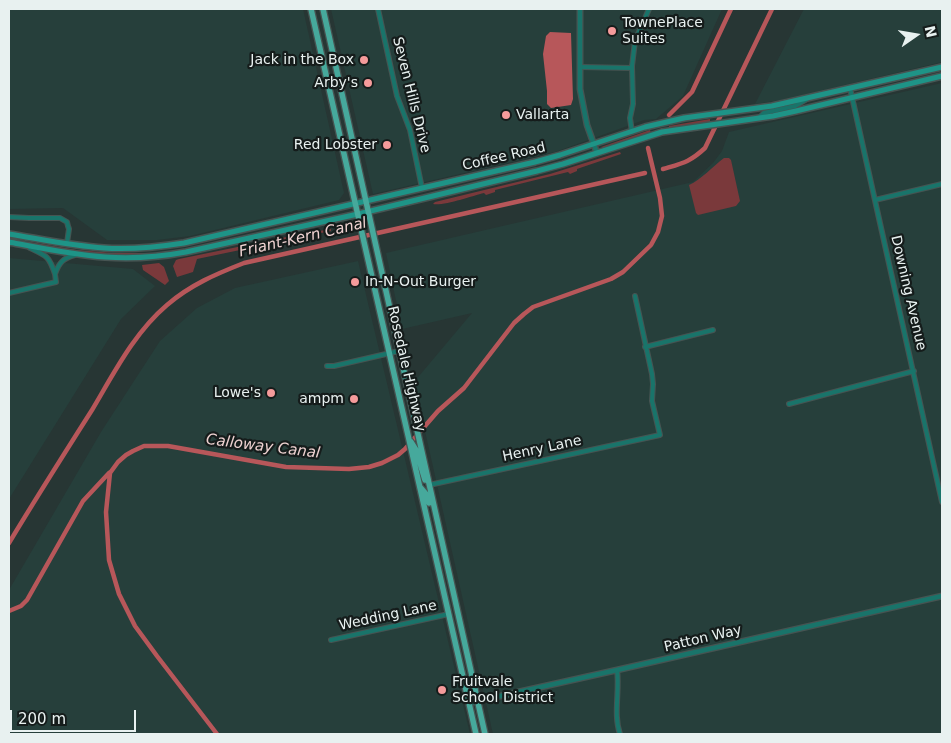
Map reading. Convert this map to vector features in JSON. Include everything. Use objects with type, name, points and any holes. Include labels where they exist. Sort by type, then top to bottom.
[{"type":"main road","name":"Rosedale Highway","points":[[311,9],[408,435],[429,485],[485,734]]},
{"type":"main road","name":"Rosedale Highway","points":[[323,9],[416,429],[416,451],[420,487],[476,734]]},
{"type":"main road","name":"Coffee Road","points":[[9,234],[88,246],[119,248],[165,246],[184,243],[534,162],[684,118],[772,106],[942,66]]},
{"type":"main road","name":"Coffee Road","points":[[9,242],[80,255],[118,258],[166,256],[368,212],[537,171],[662,132],[796,111],[942,76]]},
{"type":"main road","points":[[420,487],[428,497],[435,530],[441,538]]},
{"type":"street","name":"Seven Hills Drive","points":[[378,9],[397,96],[410,130],[422,188]]},
{"type":"street","points":[[580,9],[582,102],[587,126],[597,153]]},
{"type":"street","points":[[632,132],[630,118],[633,104],[632,68],[635,41],[649,9]]},
{"type":"street","points":[[580,67],[632,68]]},
{"type":"street","name":"Downing Avenue","points":[[850,88],[942,502]]},
{"type":"street","points":[[759,118],[764,113],[795,106],[809,98]]},
{"type":"street","points":[[875,200],[942,184]]},
{"type":"street","points":[[9,217],[60,218],[66,222],[69,229],[67,243]]},
{"type":"street","name":"Coffee Road","points":[[9,293],[56,282],[55,274],[46,255],[26,246]]},
{"type":"street","name":"Coffee Road","points":[[55,274],[58,265],[63,260],[70,256],[80,255]]},
{"type":"street","points":[[635,296],[646,347],[714,330]]},
{"type":"street","name":"Henry Lane","points":[[429,485],[660,435],[652,401],[653,378],[646,347]]},
{"type":"street","points":[[327,366],[399,352]]},
{"type":"street","points":[[789,404],[914,370]]},
{"type":"street","name":"Patton Way","points":[[468,703],[942,596]]},
{"type":"street","name":"Wedding Lane","points":[[332,640],[449,614]]},
{"type":"street","points":[[617,670],[617,717],[620,734]]},
{"type":"shaded area","points":[[9,9],[303,9],[344,193],[339,200],[190,236],[157,240],[107,240],[63,208],[9,209]]},
{"type":"shaded area","points":[[331,9],[722,9],[683,96],[656,119],[644,120],[555,152],[373,194]]},
{"type":"shaded area","points":[[804,9],[942,9],[942,62],[781,100],[755,104]]},
{"type":"shaded area","points":[[550,32],[571,33],[573,99],[571,105],[551,108],[547,104],[543,54],[546,36]]},
{"type":"shaded area","points":[[942,83],[942,734],[493,734],[414,382],[472,313],[402,329],[386,253],[693,182],[713,163],[722,151],[729,132]]},
{"type":"shaded area","points":[[710,119],[710,122],[669,128],[669,126]]},
{"type":"shaded area","points":[[650,130],[651,133],[605,148],[601,147]]},
{"type":"shaded area","points":[[620,152],[621,154],[577,169],[577,171],[570,174],[568,172],[495,190],[495,192],[486,195],[484,193],[451,202],[433,204],[550,174]]},
{"type":"shaded area","points":[[724,158],[731,160],[740,201],[736,206],[698,215],[689,185]]},
{"type":"shaded area","points":[[331,229],[331,231],[197,259],[193,272],[177,277],[173,266],[176,260],[179,259]]},
{"type":"shaded area","points":[[29,242],[77,250],[159,254],[120,255],[94,253],[41,246]]},
{"type":"shaded area","points":[[9,258],[133,269],[155,286],[121,319],[9,499]]},
{"type":"shaded area","points":[[358,261],[470,734],[9,734],[9,590],[101,432],[160,341],[197,308],[235,288]]},
{"type":"shaded area","points":[[159,263],[164,267],[169,281],[165,285],[143,270],[142,265]]},
{"type":"waterway","name":"Calloway Canal","points":[[669,115],[692,92],[731,9]]},
{"type":"waterway","name":"Friant-Kern Canal","points":[[663,169],[686,162],[705,148],[772,9]]},
{"type":"waterway","name":"Calloway Canal","points":[[217,734],[135,626],[119,594],[109,560],[106,512],[110,473],[118,462],[126,455],[144,446],[168,446],[286,467],[349,469],[369,467],[398,455],[438,411],[464,388],[514,323],[524,314],[533,307],[611,279],[623,272],[651,245],[658,232],[662,216],[660,198],[648,148]]},
{"type":"waterway","name":"Friant-Kern Canal","points":[[9,543],[117,368],[144,328],[167,305],[194,286],[244,263],[645,173]]},
{"type":"waterway","points":[[9,611],[21,606],[27,600],[83,501],[109,473]]},
{"type":"place","name":"TownePlace Suites","points":[[612,31]]},
{"type":"place","name":"Jack in the Box","points":[[364,60]]},
{"type":"place","name":"Arby's","points":[[368,83]]},
{"type":"place","name":"Vallarta","points":[[506,115]]},
{"type":"place","name":"Red Lobster","points":[[387,145]]},
{"type":"place","name":"In-N-Out Burger","points":[[355,282]]},
{"type":"place","name":"Lowe's","points":[[271,393]]},
{"type":"place","name":"ampm","points":[[354,399]]},
{"type":"place","name":"Fruitvale School District","points":[[442,690]]}]
